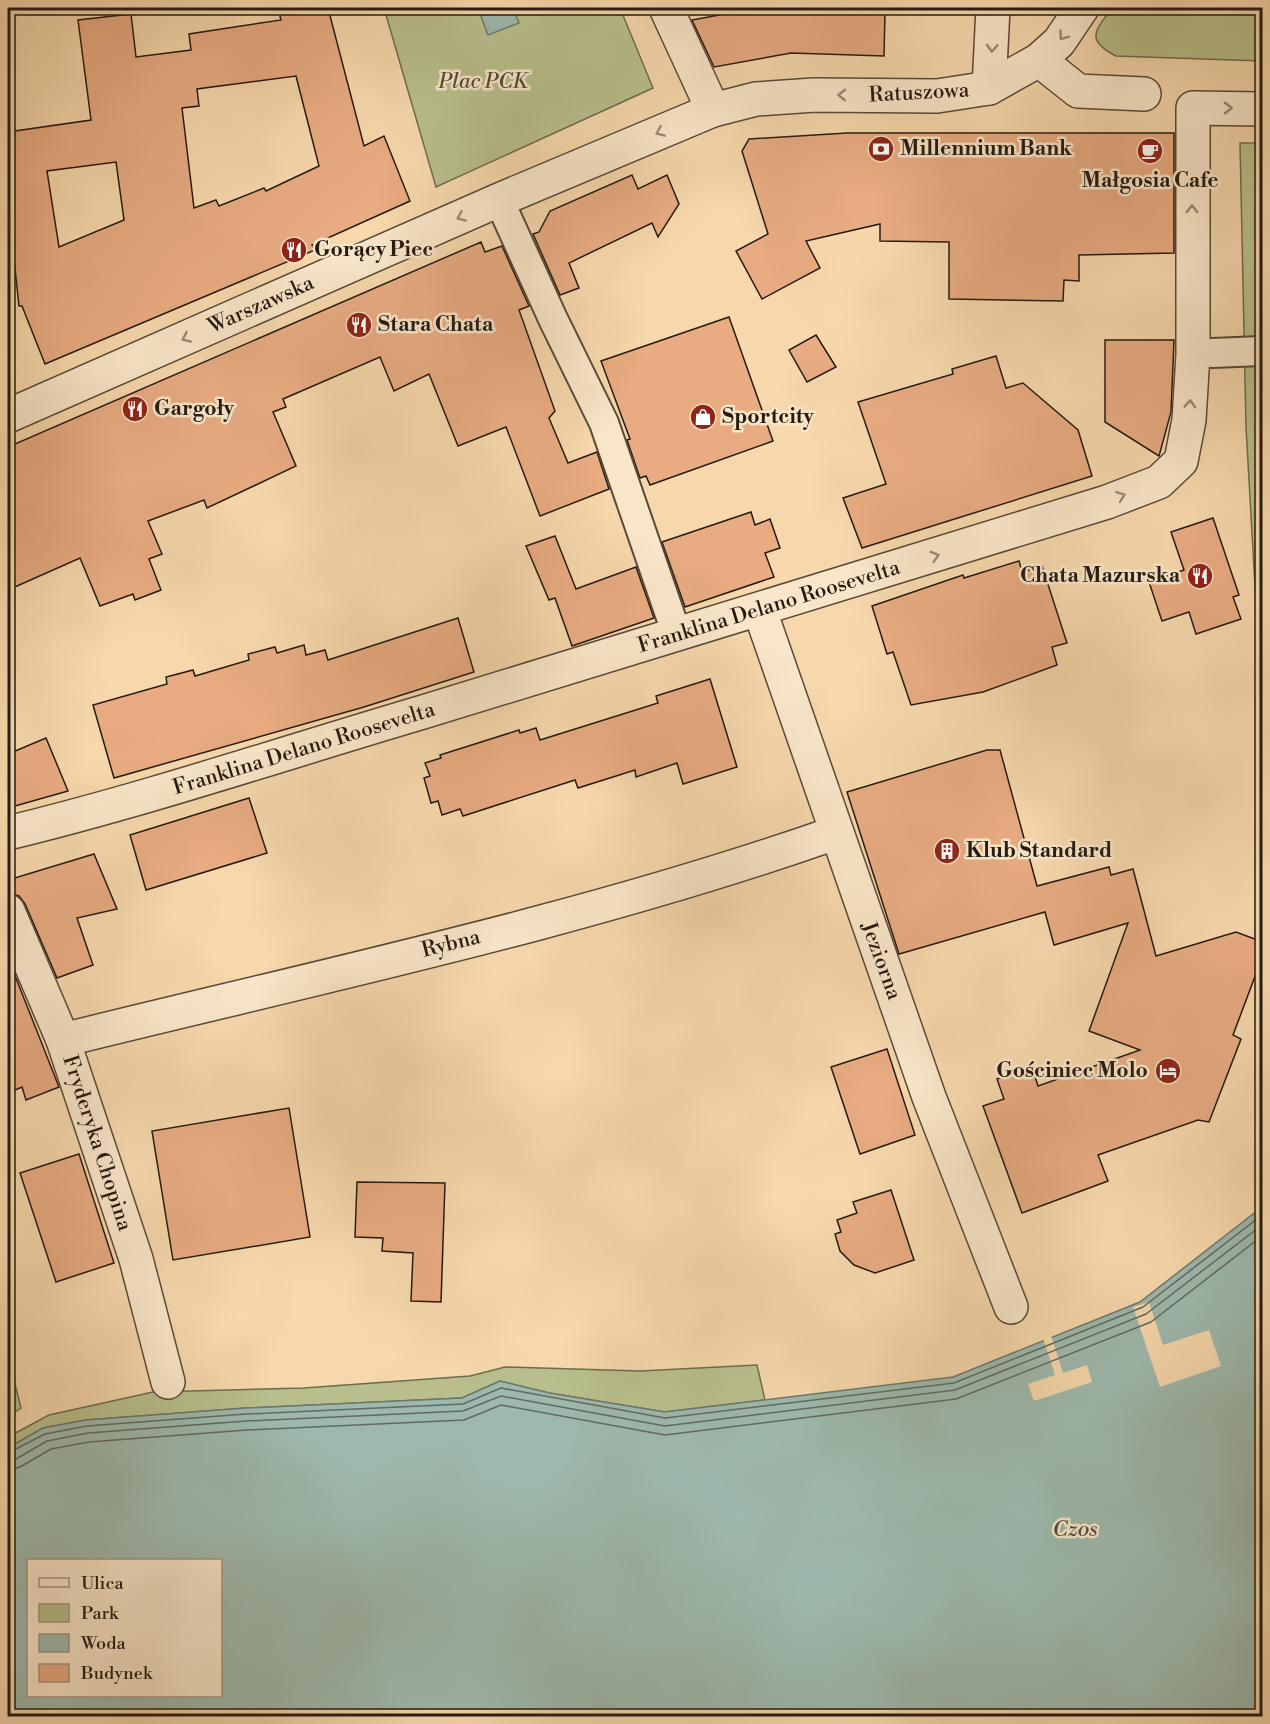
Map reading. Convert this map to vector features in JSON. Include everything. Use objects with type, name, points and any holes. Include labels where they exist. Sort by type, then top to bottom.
[{"type":"street","points":[[666,8],[713,110]]},
{"type":"street","points":[[989,88],[993,8]]},
{"type":"street","name":"Ratuszowa","points":[[713,110],[756,99],[814,95],[938,96],[989,88],[1039,60],[1059,42],[1082,8]]},
{"type":"street","points":[[1039,60],[1078,91],[1144,94]]},
{"type":"street","name":"Franklina Delano Roosevelta","points":[[8,833],[177,789],[287,753],[760,611],[1107,502],[1160,482],[1180,461],[1189,420],[1193,354],[1193,108],[1263,109]]},
{"type":"street","name":"Warszawska","points":[[8,416],[499,200],[713,110]]},
{"type":"street","points":[[499,200],[604,423],[677,635]]},
{"type":"street","points":[[1212,353],[1263,351]]},
{"type":"street","name":"Jeziorna","points":[[760,611],[928,1097],[1011,1307]]},
{"type":"street","name":"Rybna","points":[[63,1040],[524,926],[763,858],[835,833]]},
{"type":"street","name":"Fryderyka Chopina","points":[[8,911],[63,1040],[136,1259],[168,1382]]},
{"type":"green space","name":"Plac PCK","points":[[384,8],[620,8],[653,88],[436,187]]},
{"type":"green space","points":[[1112,8],[1262,8],[1262,61],[1116,56],[1100,45],[1096,35],[1101,23]]},
{"type":"green space","points":[[1240,143],[1262,143],[1262,710],[1246,427]]},
{"type":"green space","points":[[757,1365],[765,1400],[665,1412],[549,1393],[500,1381],[462,1398],[246,1408],[86,1420],[43,1428],[8,1448],[8,1437],[49,1415],[153,1392],[304,1388],[470,1376],[505,1367],[640,1371]]},
{"type":"green space","points":[[14,1380],[21,1408],[8,1417],[8,1384]]},
{"type":"water","points":[[478,8],[513,8],[519,23],[488,35]]},
{"type":"water","name":"Czos","points":[[1262,1207],[1262,1716],[8,1716],[8,1448],[43,1428],[86,1420],[246,1408],[462,1398],[500,1381],[549,1393],[665,1412],[953,1377],[1140,1302]]},
{"type":"pier","points":[[1149,1302],[1163,1345],[1209,1330],[1221,1366],[1160,1387],[1133,1307]]},
{"type":"pier","points":[[1051,1335],[1063,1373],[1087,1365],[1092,1382],[1034,1401],[1028,1384],[1055,1375],[1043,1338]]},
{"type":"building","points":[[278,8],[328,8],[364,146],[384,136],[410,201],[312,245],[315,250],[45,364],[22,306],[19,306],[8,203],[8,132],[91,120],[78,20],[131,14],[136,57],[191,50],[189,34],[281,20]],"holes":[[[296,76],[319,166],[266,191],[264,188],[219,206],[216,200],[194,208],[182,108],[199,106],[197,89]],[[116,162],[124,220],[59,247],[47,171]]]},
{"type":"building","points":[[757,8],[885,12],[884,56],[791,53],[714,67],[692,20]]},
{"type":"building","points":[[847,133],[1174,133],[1174,253],[1079,255],[1079,281],[1064,280],[1063,301],[949,299],[949,242],[880,241],[880,224],[806,241],[820,268],[762,299],[736,251],[768,234],[742,151],[749,139]]},
{"type":"building","points":[[632,175],[638,189],[667,175],[679,204],[658,237],[652,223],[569,263],[579,288],[560,295],[533,234],[539,232],[550,211]]},
{"type":"building","points":[[481,242],[485,252],[502,246],[529,306],[519,310],[555,411],[549,418],[568,463],[597,452],[609,489],[540,516],[506,427],[458,446],[429,374],[394,391],[380,357],[283,399],[286,407],[273,412],[296,466],[207,508],[204,500],[148,521],[162,554],[149,559],[161,590],[135,600],[133,594],[100,606],[80,558],[8,590],[8,447]]},
{"type":"building","points":[[729,317],[773,441],[650,485],[646,476],[640,478],[627,440],[630,439],[601,361]]},
{"type":"building","points":[[816,335],[836,367],[807,382],[789,350]]},
{"type":"building","points":[[1105,340],[1174,340],[1171,412],[1159,456],[1105,422]]},
{"type":"building","points":[[996,356],[1006,388],[1023,383],[1078,430],[1092,476],[862,548],[843,498],[886,484],[858,402],[953,374],[952,369]]},
{"type":"building","points":[[751,512],[755,525],[770,519],[780,548],[765,553],[774,577],[685,607],[662,542]]},
{"type":"building","name":"Chata Mazurska","points":[[1213,518],[1239,595],[1233,597],[1241,619],[1196,634],[1189,612],[1162,621],[1149,582],[1184,570],[1171,532]]},
{"type":"building","points":[[555,536],[576,589],[636,567],[654,618],[572,646],[555,598],[549,600],[526,546]]},
{"type":"building","points":[[1019,561],[1022,572],[1042,566],[1067,643],[1052,647],[1057,665],[983,692],[911,705],[893,652],[887,654],[872,606],[963,575],[964,578]]},
{"type":"building","points":[[458,618],[474,672],[364,707],[114,778],[93,705],[167,684],[166,677],[193,670],[195,676],[249,660],[248,654],[275,647],[277,653],[304,645],[306,655],[325,650],[328,660]]},
{"type":"building","points":[[710,679],[737,767],[683,784],[677,763],[636,777],[635,770],[578,788],[575,780],[463,816],[460,809],[442,815],[438,801],[431,803],[424,778],[430,776],[425,763],[441,758],[440,755],[519,730],[520,733],[536,728],[540,740],[658,703],[656,696]]},
{"type":"building","points":[[46,738],[68,791],[8,808],[8,754]]},
{"type":"building","points":[[987,750],[1000,750],[1037,886],[1109,867],[1111,875],[1133,869],[1156,956],[1236,932],[1263,942],[1263,955],[1233,1035],[1241,1039],[1209,1122],[1198,1120],[1098,1155],[1108,1181],[1022,1213],[983,1106],[1004,1099],[997,1079],[1032,1067],[1038,1086],[1140,1050],[1089,1031],[1128,923],[1054,945],[1045,912],[899,954],[847,792]]},
{"type":"building","points":[[249,798],[267,853],[146,890],[130,835]]},
{"type":"building","points":[[94,854],[117,909],[77,918],[93,965],[57,978],[25,904],[19,896],[8,893],[8,880]]},
{"type":"building","points":[[8,958],[59,1087],[26,1100],[22,1087],[8,1093]]},
{"type":"building","points":[[887,1049],[915,1135],[860,1154],[831,1067]]},
{"type":"building","points":[[289,1108],[310,1237],[173,1260],[152,1131]]},
{"type":"building","points":[[79,1154],[114,1263],[56,1282],[20,1173]]},
{"type":"building","points":[[357,1182],[445,1183],[441,1302],[411,1301],[413,1253],[382,1251],[383,1238],[355,1237]]},
{"type":"building","points":[[891,1190],[914,1260],[875,1273],[854,1265],[840,1251],[835,1234],[841,1232],[837,1220],[857,1213],[853,1202]]},
{"type":"place","name":"Millennium Bank","points":[[881,149]]},
{"type":"place","name":"Małgosia Cafe","points":[[1150,151]]},
{"type":"place","name":"Gorący Piec","points":[[294,250]]},
{"type":"place","name":"Stara Chata","points":[[359,325]]},
{"type":"place","name":"Gargoły","points":[[135,409]]},
{"type":"place","name":"Sportcity","points":[[703,417]]},
{"type":"place","name":"Chata Mazurska","points":[[1200,576]]},
{"type":"place","name":"Klub Standard","points":[[947,851]]},
{"type":"place","name":"Gościniec Molo","points":[[1168,1071]]}]
